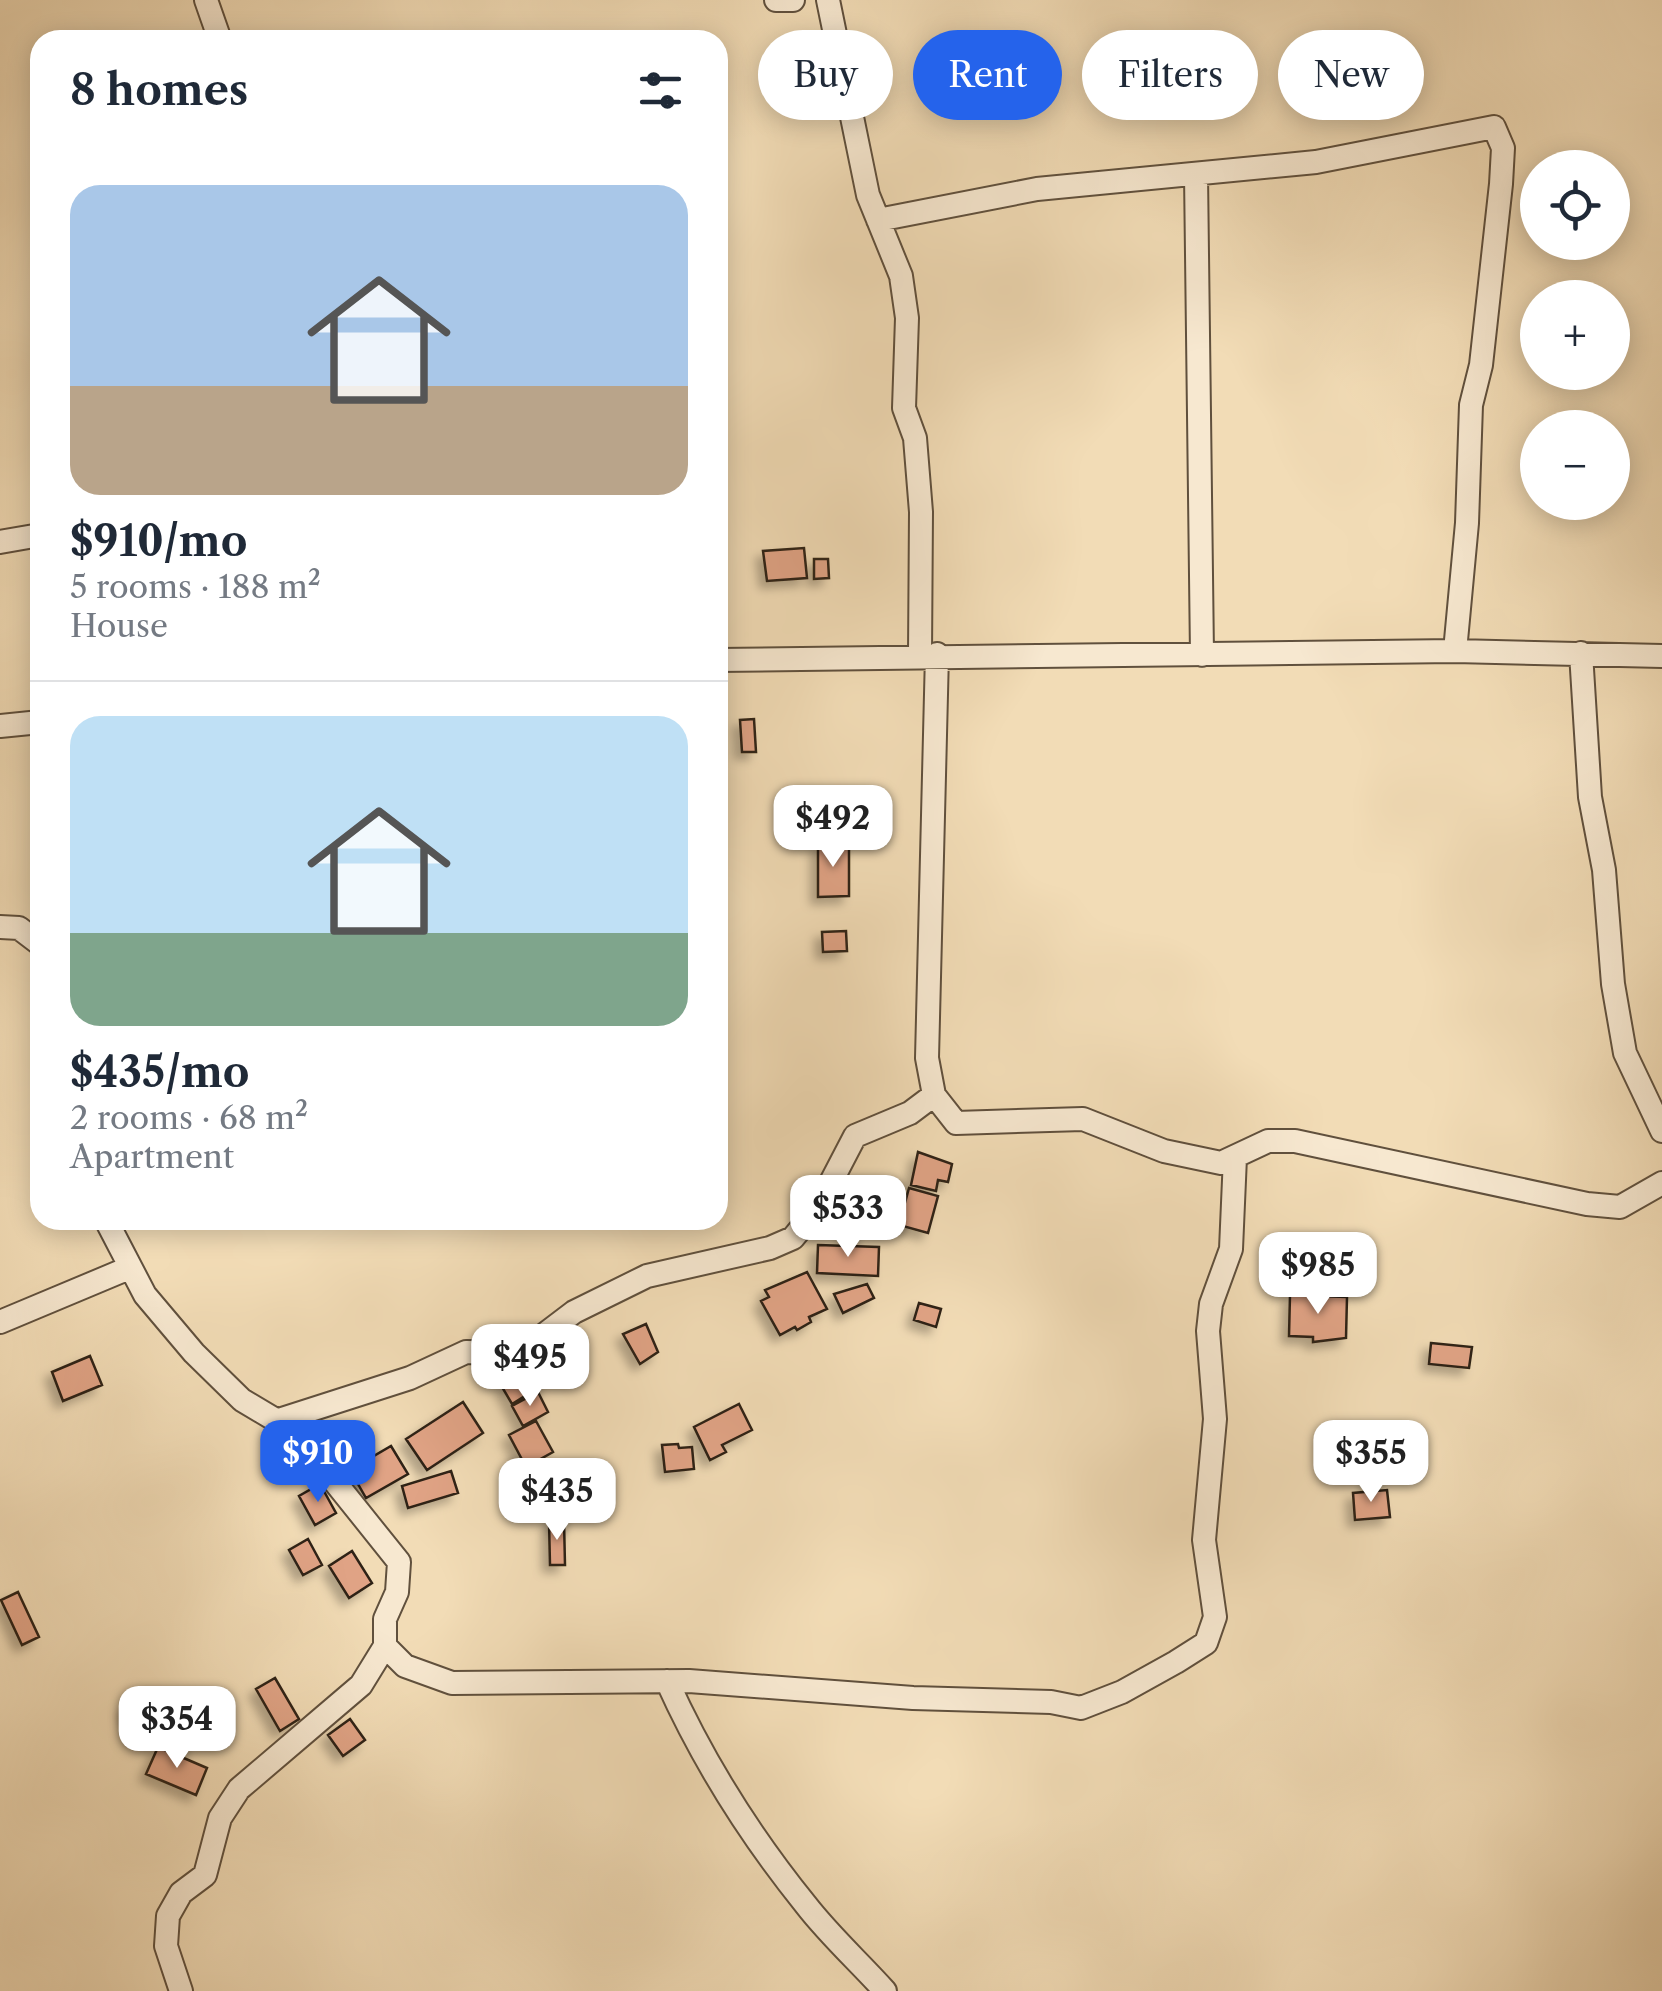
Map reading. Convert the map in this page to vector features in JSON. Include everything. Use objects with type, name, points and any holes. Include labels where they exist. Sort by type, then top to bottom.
[{"type":"street","points":[[206,0],[216,30]]},
{"type":"street","points":[[776,0],[793,0]]},
{"type":"street","points":[[828,0],[858,155],[901,276],[907,318],[904,408],[914,438],[922,512],[928,654],[927,1058],[934,1095],[956,1123],[1083,1119],[1164,1151],[1221,1163],[1268,1140],[1295,1141],[1587,1204],[1620,1207],[1662,1183]]},
{"type":"street","points":[[878,220],[1037,189],[1316,162],[1494,127],[1503,148],[1501,184],[1482,365],[1471,406],[1467,524],[1455,652]]},
{"type":"street","points":[[1196,174],[1202,655]]},
{"type":"street","points":[[0,542],[30,537]]},
{"type":"street","points":[[1581,652],[1590,797],[1604,870],[1613,984],[1626,1053],[1662,1131]]},
{"type":"street","points":[[728,660],[928,654],[1581,652],[1662,656]]},
{"type":"street","points":[[0,726],[30,723]]},
{"type":"street","points":[[0,927],[19,928],[30,936]]},
{"type":"street","points":[[276,1420],[410,1378],[466,1352],[520,1353],[574,1312],[647,1276],[770,1248],[792,1238],[817,1210],[855,1136],[910,1113],[934,1095]]},
{"type":"street","points":[[386,1646],[405,1666],[452,1683],[667,1681],[1051,1702],[1081,1708],[1122,1692],[1206,1643],[1215,1617],[1204,1540],[1215,1419],[1208,1331],[1210,1304],[1231,1249],[1235,1157]]},
{"type":"street","points":[[111,1230],[129,1268],[194,1353],[242,1400],[294,1431],[400,1562],[397,1592],[386,1619],[386,1646],[361,1685],[239,1788],[220,1818],[205,1874],[182,1893],[168,1916],[166,1946],[181,1991]]},
{"type":"street","points":[[0,1322],[129,1268]]},
{"type":"street","points":[[667,1681],[698,1749],[754,1835],[807,1908],[885,1991]]},
{"type":"building","points":[[804,548],[807,578],[767,581],[763,551]]},
{"type":"building","points":[[814,559],[828,559],[829,578],[814,579]]},
{"type":"building","points":[[754,719],[756,752],[742,752],[740,720]]},
{"type":"building","points":[[818,844],[849,844],[849,896],[818,897]]},
{"type":"building","points":[[846,931],[847,951],[823,952],[822,932]]},
{"type":"building","points":[[918,1152],[952,1164],[948,1182],[938,1180],[936,1191],[911,1185]]},
{"type":"building","points":[[909,1188],[938,1196],[928,1233],[899,1225]]},
{"type":"building","points":[[818,1245],[879,1247],[878,1276],[817,1273]]},
{"type":"building","points":[[807,1272],[827,1309],[809,1317],[811,1322],[797,1330],[795,1327],[780,1335],[761,1301],[769,1297],[765,1290]]},
{"type":"building","points":[[867,1284],[874,1298],[843,1313],[834,1294]]},
{"type":"building","points":[[1290,1295],[1347,1297],[1346,1338],[1313,1342],[1313,1337],[1289,1336]]},
{"type":"building","points":[[919,1303],[941,1309],[936,1327],[914,1320]]},
{"type":"building","points":[[646,1324],[658,1352],[640,1364],[623,1334]]},
{"type":"building","points":[[1431,1343],[1472,1347],[1469,1368],[1429,1364]]},
{"type":"building","points":[[90,1356],[102,1385],[63,1401],[52,1372]]},
{"type":"building","points":[[526,1372],[536,1389],[512,1404],[502,1387]]},
{"type":"building","points":[[538,1392],[548,1412],[523,1426],[512,1406]]},
{"type":"building","points":[[463,1402],[483,1433],[427,1470],[406,1439]]},
{"type":"building","points":[[739,1404],[752,1430],[722,1445],[726,1452],[710,1460],[694,1427]]},
{"type":"building","points":[[536,1421],[553,1452],[526,1467],[509,1435]]},
{"type":"building","points":[[678,1444],[679,1448],[692,1447],[694,1469],[665,1472],[662,1445]]},
{"type":"building","points":[[391,1446],[408,1474],[366,1498],[350,1470]]},
{"type":"building","points":[[451,1471],[458,1493],[408,1508],[402,1486]]},
{"type":"building","points":[[320,1484],[336,1513],[315,1525],[299,1496]]},
{"type":"building","points":[[1387,1490],[1390,1517],[1355,1520],[1353,1493]]},
{"type":"building","points":[[549,1521],[564,1521],[565,1565],[550,1565]]},
{"type":"building","points":[[308,1539],[322,1565],[303,1575],[289,1550]]},
{"type":"building","points":[[352,1551],[372,1583],[349,1598],[329,1566]]},
{"type":"building","points":[[18,1592],[39,1637],[22,1645],[1,1600]]},
{"type":"building","points":[[275,1678],[299,1719],[280,1731],[256,1689]]},
{"type":"building","points":[[148,1698],[159,1724],[135,1734],[124,1708]]},
{"type":"building","points":[[350,1719],[365,1740],[343,1756],[328,1735]]},
{"type":"building","points":[[158,1747],[207,1768],[196,1795],[146,1774]]}]
